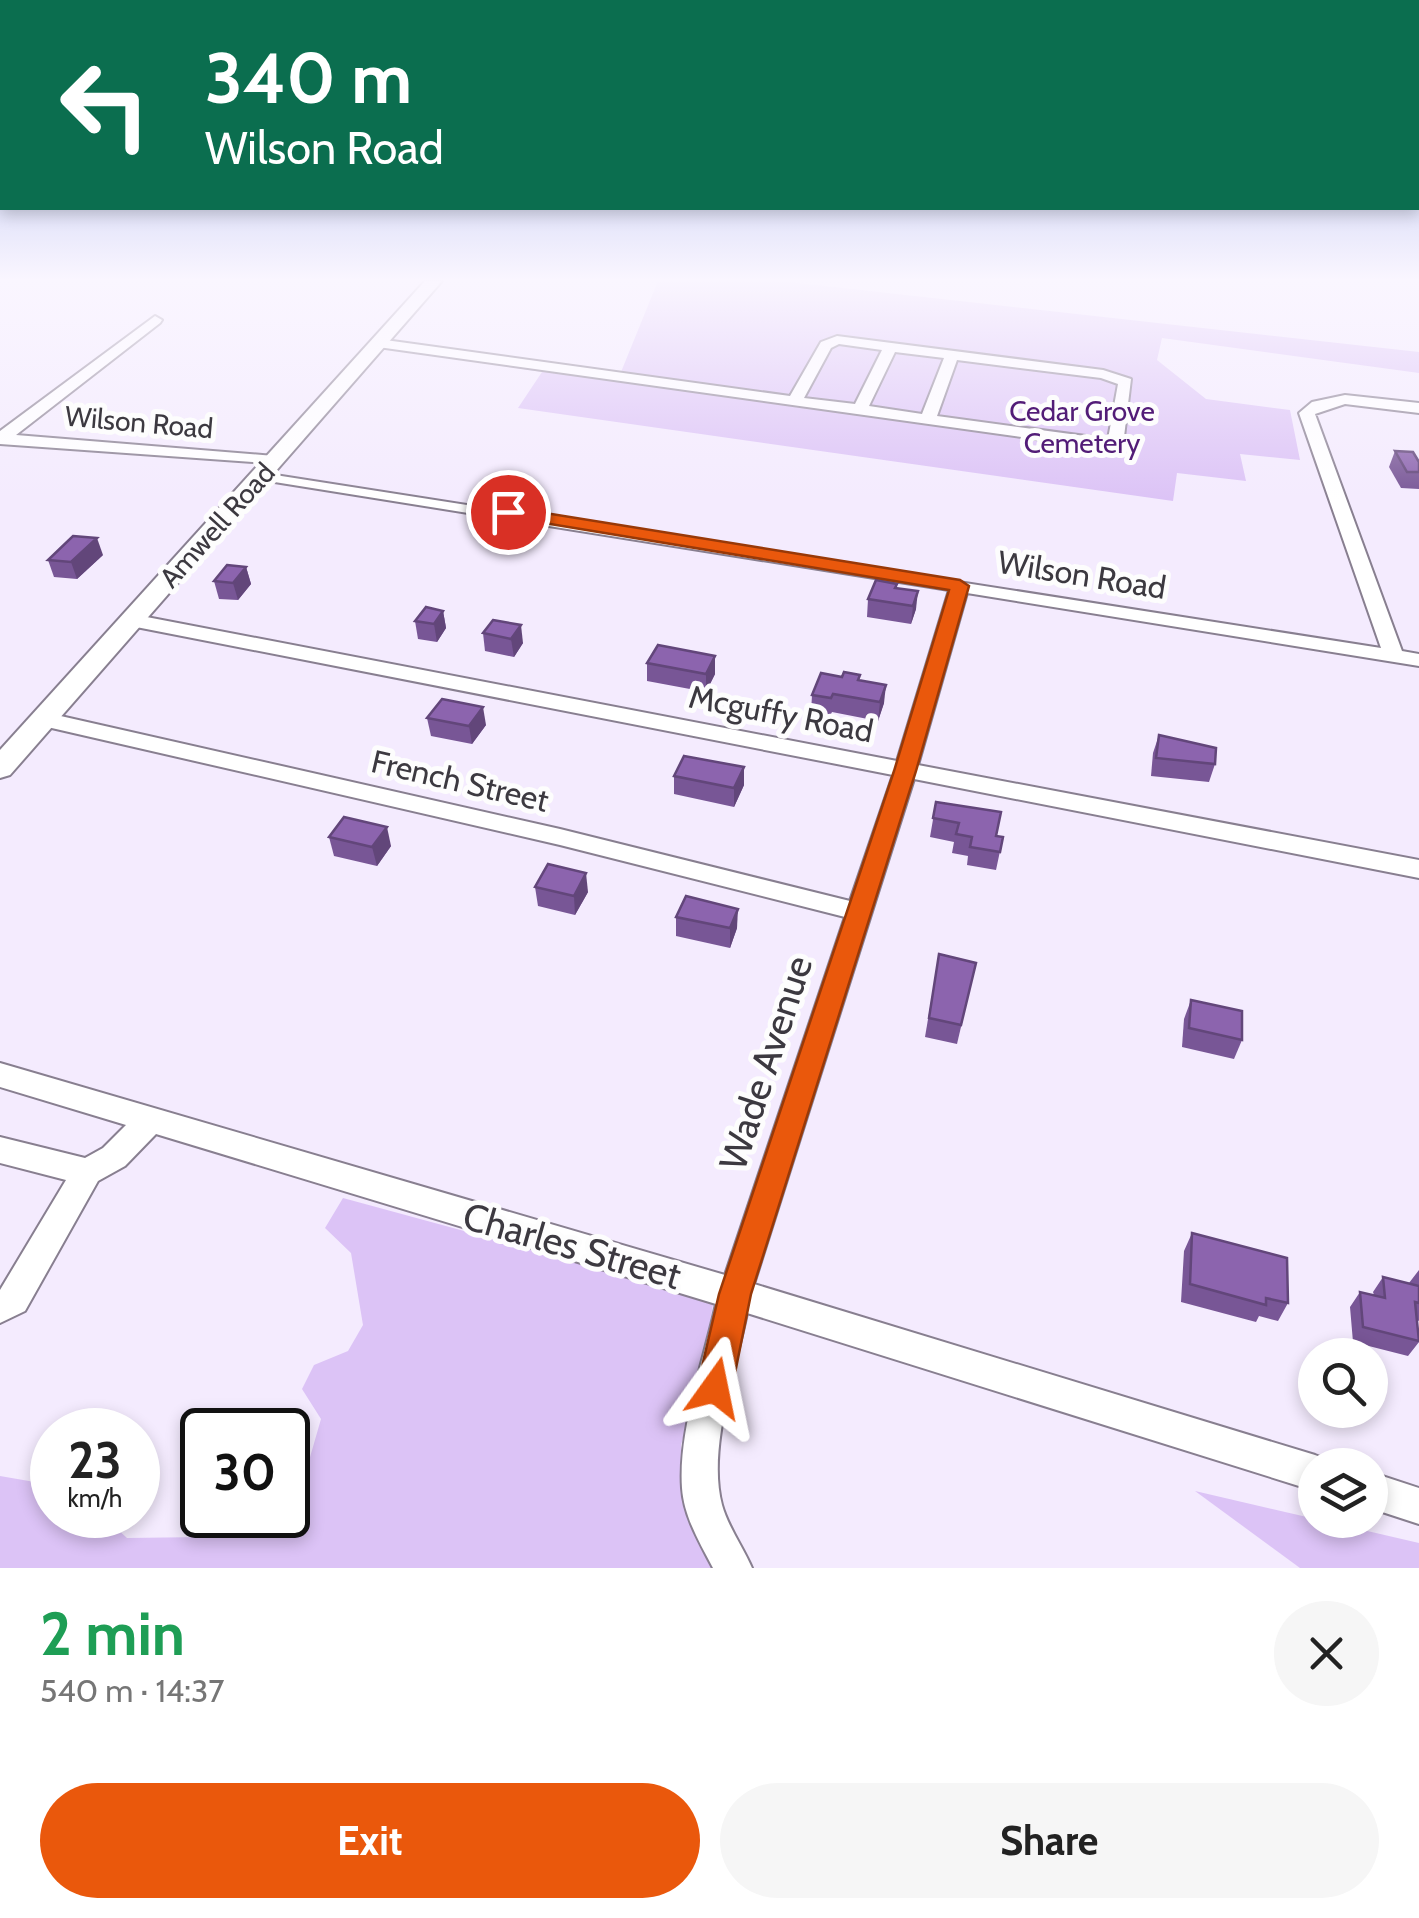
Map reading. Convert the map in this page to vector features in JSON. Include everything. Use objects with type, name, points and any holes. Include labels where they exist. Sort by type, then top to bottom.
[{"type":"main road","name":"Amwell Road","points":[[0,768],[369,354]]},
{"type":"street","points":[[0,438],[110,354]]},
{"type":"street","points":[[455,354],[1115,445],[1126,382],[1118,377],[953,354]]},
{"type":"street","points":[[796,399],[821,354]]},
{"type":"street","points":[[859,410],[886,354]]},
{"type":"street","points":[[928,419],[952,354]]},
{"type":"street","points":[[1394,656],[1307,414],[1311,408],[1334,401],[1419,408]]},
{"type":"street","name":"Wilson Road","points":[[0,438],[268,468],[1419,660]]},
{"type":"street","name":"Wade Avenue","points":[[733,1568],[706,1516],[700,1490],[701,1450],[735,1294],[905,771],[960,586]]},
{"type":"street","name":"Mcguffy Road","points":[[132,620],[1419,869]]},
{"type":"street","name":"French Street","points":[[43,719],[560,837],[860,912]]},
{"type":"street","name":"Charles Street","points":[[0,1075],[735,1294],[1298,1468]]},
{"type":"street","points":[[0,1306],[13,1300],[87,1172],[114,1157],[150,1120]]},
{"type":"street","points":[[0,1150],[87,1172]]},
{"type":"street","points":[[1388,1496],[1419,1506]]},
{"type":"green space","name":"Cedar Grove Cemetery","points":[[427,354],[494,354],[621,372],[628,354],[1158,354],[1157,360],[1206,399],[1290,410],[1300,460],[1240,454],[1246,481],[1177,473],[1173,501],[518,408],[542,372]]},
{"type":"green space","name":"Cedar Grove Cemetery","points":[[1281,354],[1419,354],[1419,373]]},
{"type":"green space","points":[[343,1198],[714,1299],[701,1373],[681,1445],[689,1520],[712,1568],[0,1568],[0,1476],[30,1481],[30,1538],[310,1538],[310,1457],[321,1419],[302,1389],[314,1365],[348,1351],[363,1325],[351,1253],[325,1228]]},
{"type":"green space","points":[[1195,1491],[1298,1515],[1298,1538],[1388,1536],[1419,1543],[1419,1568],[1300,1568]]},
{"type":"building","points":[[1395,451],[1413,452],[1419,472],[1407,472]]},
{"type":"building","points":[[73,536],[97,538],[71,562],[48,560]]},
{"type":"building","points":[[227,565],[246,567],[233,583],[214,581]]},
{"type":"building","points":[[876,580],[918,591],[913,606],[868,599]]},
{"type":"building","points":[[426,607],[443,611],[434,624],[415,621]]},
{"type":"building","points":[[493,620],[521,625],[511,639],[483,633]]},
{"type":"building","points":[[658,645],[715,656],[706,674],[647,663]]},
{"type":"building","points":[[844,672],[860,675],[858,680],[886,685],[880,702],[833,694],[831,698],[812,695],[821,673],[842,677]]},
{"type":"building","points":[[442,699],[483,707],[469,726],[427,718]]},
{"type":"building","points":[[1159,735],[1216,748],[1215,764],[1156,758]]},
{"type":"building","points":[[684,756],[744,767],[734,788],[674,776]]},
{"type":"building","points":[[936,802],[1001,812],[996,836],[1003,837],[1000,852],[970,847],[972,837],[956,834],[959,823],[933,818]]},
{"type":"building","points":[[344,817],[387,827],[372,847],[329,837]]},
{"type":"building","points":[[548,864],[586,873],[574,896],[535,887]]},
{"type":"building","points":[[686,896],[738,909],[730,928],[676,917]]},
{"type":"building","points":[[939,954],[976,963],[961,1025],[929,1018]]},
{"type":"building","points":[[1191,1000],[1242,1011],[1242,1040],[1189,1028]]},
{"type":"building","points":[[1192,1233],[1287,1258],[1288,1303],[1266,1298],[1266,1305],[1190,1284]]},
{"type":"building","points":[[1383,1277],[1419,1286],[1419,1303],[1415,1302],[1419,1341],[1363,1327],[1360,1292],[1385,1298]]},
{"type":"route","points":[[508,512],[960,586],[905,771],[735,1294],[715,1388]]}]
